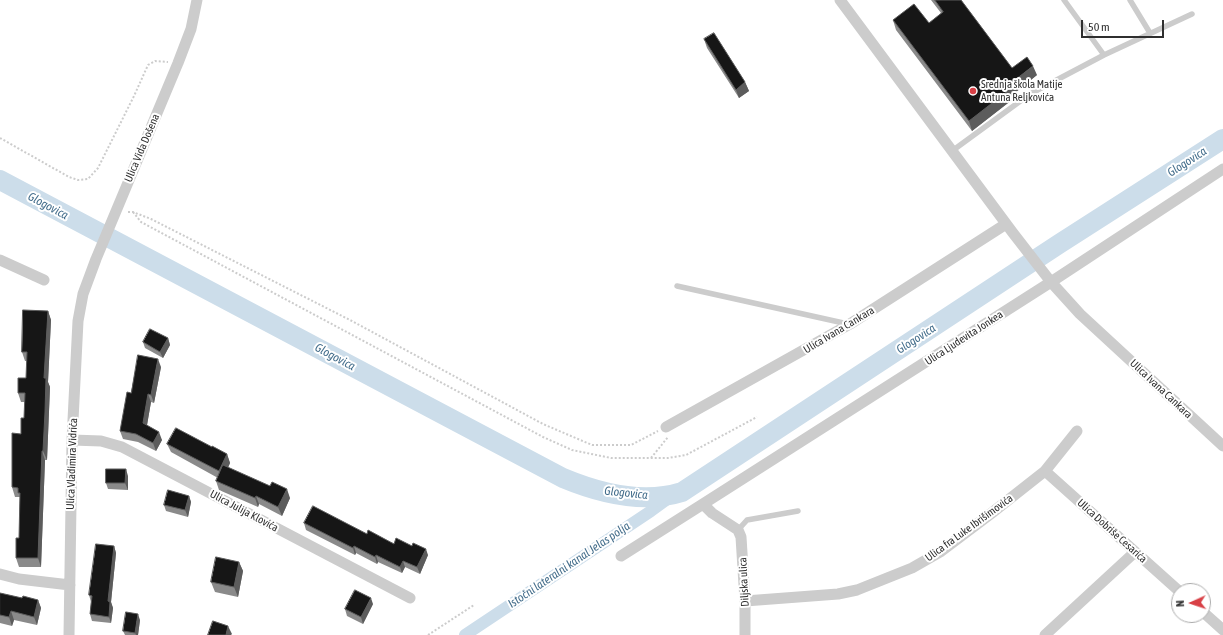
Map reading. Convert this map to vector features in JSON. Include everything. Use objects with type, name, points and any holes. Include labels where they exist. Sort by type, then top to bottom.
[{"type":"street","name":"Ulica Vida Došena","points":[[83,294],[114,213],[191,30],[197,0]]},
{"type":"street","name":"Ulica Ivana Cankara","points":[[840,0],[1048,279],[1080,314],[1223,446]]},
{"type":"street","name":"Ulica Ljudevita Jonkea","points":[[621,556],[1048,279],[1223,169]]},
{"type":"street","name":"Ulica Ivana Cankara","points":[[666,427],[850,324],[1006,224]]},
{"type":"street","points":[[0,260],[44,280]]},
{"type":"street","name":"Ulica Vladimira Vidrića","points":[[69,635],[72,440],[78,321],[83,294]]},
{"type":"street","name":"Ulica fra Luke Ibrišimovića","points":[[745,601],[838,594],[857,590],[912,568],[940,552],[1045,471],[1077,431]]},
{"type":"street","name":"Ulica Julija Klovića","points":[[72,440],[101,441],[122,447],[410,598]]},
{"type":"street","name":"Ulica Dobriše Cesarića","points":[[1045,471],[1171,584]]},
{"type":"street","points":[[703,504],[712,513],[738,530]]},
{"type":"street","name":"Diljska ulica","points":[[738,530],[741,537],[742,546],[745,635]]},
{"type":"street","points":[[1045,635],[1135,552]]},
{"type":"street","points":[[0,574],[19,579],[70,585]]},
{"type":"street","points":[[1211,619],[1223,630]]},
{"type":"lane","points":[[1064,0],[1104,55]]},
{"type":"lane","points":[[1130,0],[1150,33]]},
{"type":"lane","points":[[952,150],[1030,94],[1104,55],[1192,14]]},
{"type":"lane","points":[[677,286],[850,324]]},
{"type":"lane","points":[[738,530],[747,520],[798,511]]},
{"type":"path","points":[[0,138],[69,177],[78,180],[88,179],[98,168],[148,65],[155,61],[178,63]]},
{"type":"path","points":[[114,213],[133,212],[151,218],[343,317],[543,424],[592,445],[631,445],[666,427]]},
{"type":"path","points":[[133,212],[141,222],[543,437],[572,450],[611,458],[668,458],[686,454],[757,417]]},
{"type":"path","points":[[428,635],[474,605]]},
{"type":"building","points":[[935,0],[961,0],[1012,68],[1027,57],[1033,66],[1011,83],[1014,86],[969,121],[893,20],[914,4],[929,23],[943,12]]},
{"type":"building","points":[[714,33],[745,82],[736,90],[704,39]]},
{"type":"building","points":[[23,310],[48,311],[44,378],[46,378],[45,412],[38,558],[16,558],[16,538],[19,538],[20,493],[18,493],[18,488],[12,487],[12,433],[21,434],[21,418],[24,418],[25,393],[18,393],[18,378],[26,378],[27,352],[22,352]]},
{"type":"building","points":[[150,329],[168,338],[160,352],[143,342]]},
{"type":"building","points":[[138,355],[158,359],[151,395],[148,394],[143,423],[159,432],[153,443],[136,434],[120,431],[127,392],[131,393]]},
{"type":"building","points":[[176,428],[227,454],[219,471],[167,444]]},
{"type":"building","points":[[223,465],[270,486],[272,482],[287,489],[278,507],[256,496],[255,498],[216,481]]},
{"type":"building","points":[[106,469],[126,469],[125,483],[106,483]]},
{"type":"building","points":[[168,490],[189,496],[185,510],[164,505]]},
{"type":"building","points":[[313,506],[367,534],[368,530],[394,544],[396,538],[412,546],[413,543],[426,549],[417,567],[403,561],[400,567],[376,555],[375,557],[354,546],[353,548],[304,523]]},
{"type":"building","points":[[96,544],[114,546],[108,601],[110,602],[109,617],[90,614],[92,596],[89,595]]},
{"type":"building","points":[[216,557],[239,562],[234,587],[211,582]]},
{"type":"building","points":[[355,590],[371,598],[361,617],[345,609]]},
{"type":"building","points":[[0,593],[22,598],[23,596],[38,600],[34,617],[11,611],[9,617],[0,615]]},
{"type":"building","points":[[126,612],[138,614],[135,633],[123,631]]},
{"type":"building","points":[[213,621],[228,626],[226,635],[208,635]]},
{"type":"waterway","name":"Glogovica","points":[[0,180],[563,478],[606,492],[637,497],[652,497],[682,492],[1059,244],[1223,139]]},
{"type":"waterway","name":"Istočni lateralni kanal Jelas polja","points":[[465,635],[673,495]]},
{"type":"place","name":"Srednja škola Matije Antuna Reljkovića","points":[[973,91]]}]
